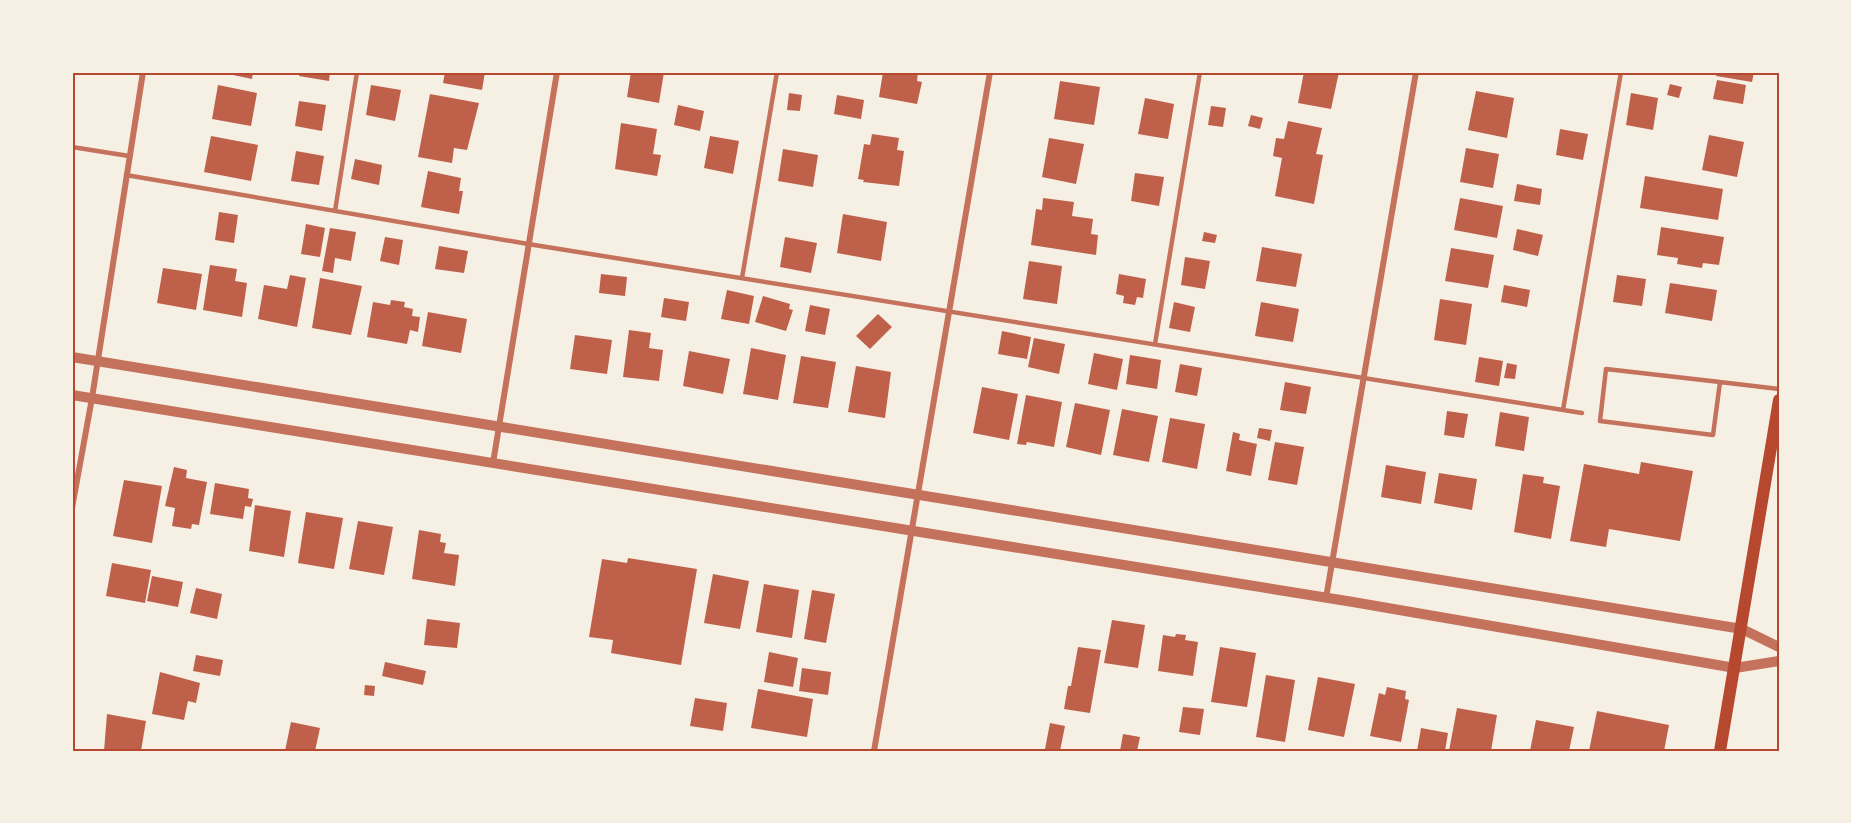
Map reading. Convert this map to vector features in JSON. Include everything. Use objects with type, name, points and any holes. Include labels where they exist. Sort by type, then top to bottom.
[{"type":"main road","points":[[1720,751],[1779,404]]},
{"type":"street","points":[[72,508],[92,398],[143,72]]},
{"type":"street","points":[[494,463],[557,72]]},
{"type":"street","points":[[874,751],[947,311],[990,72]]},
{"type":"street","points":[[1326,598],[1416,72]]},
{"type":"street","points":[[72,357],[499,428],[1333,560],[1742,629],[1779,647]]},
{"type":"street","points":[[72,395],[1326,598],[1735,668],[1779,661]]},
{"type":"lane","points":[[335,211],[357,72]]},
{"type":"lane","points":[[742,278],[777,72]]},
{"type":"lane","points":[[1155,344],[1200,72]]},
{"type":"lane","points":[[1563,410],[1621,72]]},
{"type":"lane","points":[[72,147],[129,156]]},
{"type":"lane","points":[[126,175],[528,244],[1582,413]]},
{"type":"lane","points":[[1720,382],[1713,435],[1600,421],[1606,369],[1720,382],[1779,389]]},
{"type":"building","points":[[219,72],[253,72],[252,79]]},
{"type":"building","points":[[300,72],[330,72],[329,81],[299,76]]},
{"type":"building","points":[[445,72],[485,72],[482,90],[443,83]]},
{"type":"building","points":[[631,72],[664,72],[659,103],[627,97]]},
{"type":"building","points":[[883,72],[918,72],[917,81],[922,82],[917,104],[879,97]]},
{"type":"building","points":[[1304,72],[1339,72],[1331,109],[1298,103]]},
{"type":"building","points":[[1717,72],[1754,72],[1752,82],[1716,76]]},
{"type":"building","points":[[1717,80],[1746,85],[1743,104],[1713,99]]},
{"type":"building","points":[[1060,81],[1100,87],[1094,125],[1054,119]]},
{"type":"building","points":[[1670,84],[1682,87],[1679,98],[1667,95]]},
{"type":"building","points":[[218,85],[257,93],[251,126],[212,119]]},
{"type":"building","points":[[371,85],[401,90],[395,121],[366,115]]},
{"type":"building","points":[[1476,91],[1514,98],[1507,138],[1468,130]]},
{"type":"building","points":[[789,93],[802,95],[800,111],[787,110]]},
{"type":"building","points":[[1631,93],[1658,98],[1653,130],[1626,125]]},
{"type":"building","points":[[430,94],[479,103],[467,150],[454,148],[452,163],[418,157]]},
{"type":"building","points":[[837,95],[864,100],[861,119],[834,114]]},
{"type":"building","points":[[1145,98],[1174,104],[1168,139],[1138,134]]},
{"type":"building","points":[[299,101],[326,105],[322,131],[295,126]]},
{"type":"building","points":[[678,105],[704,111],[700,131],[674,125]]},
{"type":"building","points":[[1211,106],[1226,108],[1223,127],[1208,125]]},
{"type":"building","points":[[1251,115],[1263,118],[1260,129],[1248,126]]},
{"type":"building","points":[[1288,121],[1322,128],[1316,154],[1323,155],[1314,204],[1275,196],[1282,158],[1273,156],[1276,138],[1284,139]]},
{"type":"building","points":[[621,123],[657,129],[653,154],[661,155],[657,176],[615,169]]},
{"type":"building","points":[[1560,129],[1588,134],[1583,160],[1556,155]]},
{"type":"building","points":[[872,134],[899,138],[897,150],[904,151],[899,186],[863,182],[864,180],[858,179],[864,144],[870,145]]},
{"type":"building","points":[[1709,135],[1744,142],[1737,177],[1702,170]]},
{"type":"building","points":[[211,136],[258,145],[251,181],[204,172]]},
{"type":"building","points":[[710,136],[739,141],[733,174],[704,168]]},
{"type":"building","points":[[1049,138],[1084,144],[1076,184],[1042,177]]},
{"type":"building","points":[[1466,148],[1499,154],[1493,188],[1460,182]]},
{"type":"building","points":[[783,149],[818,155],[813,187],[778,181]]},
{"type":"building","points":[[296,151],[324,156],[319,185],[291,181]]},
{"type":"building","points":[[355,159],[382,165],[379,185],[351,179]]},
{"type":"building","points":[[428,171],[461,178],[459,191],[463,191],[459,214],[421,207]]},
{"type":"building","points":[[1135,173],[1164,177],[1159,206],[1131,201]]},
{"type":"building","points":[[1645,176],[1723,189],[1718,220],[1640,208]]},
{"type":"building","points":[[1517,184],[1542,189],[1540,205],[1514,201]]},
{"type":"building","points":[[1043,198],[1074,202],[1072,216],[1093,219],[1091,234],[1098,235],[1096,255],[1031,245],[1036,209],[1042,210]]},
{"type":"building","points":[[1460,198],[1503,206],[1497,238],[1454,230]]},
{"type":"building","points":[[219,212],[238,215],[234,243],[215,240]]},
{"type":"building","points":[[843,214],[887,222],[881,261],[837,253]]},
{"type":"building","points":[[306,224],[325,228],[320,257],[301,254]]},
{"type":"building","points":[[1661,227],[1724,237],[1719,265],[1703,263],[1702,268],[1677,264],[1678,258],[1657,255]]},
{"type":"building","points":[[330,228],[356,232],[351,261],[335,258],[333,273],[322,271]]},
{"type":"building","points":[[1517,229],[1543,235],[1538,256],[1513,250]]},
{"type":"building","points":[[1204,232],[1217,235],[1215,243],[1202,241]]},
{"type":"building","points":[[385,237],[403,240],[399,265],[380,261]]},
{"type":"building","points":[[785,237],[817,243],[811,273],[780,267]]},
{"type":"building","points":[[439,246],[468,251],[464,273],[435,269]]},
{"type":"building","points":[[1262,247],[1302,254],[1296,287],[1256,281]]},
{"type":"building","points":[[1451,248],[1494,255],[1488,288],[1445,281]]},
{"type":"building","points":[[1185,257],[1210,261],[1205,289],[1181,285]]},
{"type":"building","points":[[1029,261],[1062,266],[1057,304],[1023,299]]},
{"type":"building","points":[[210,265],[237,269],[235,281],[247,283],[242,317],[203,310]]},
{"type":"building","points":[[163,268],[202,274],[196,310],[157,303]]},
{"type":"building","points":[[601,274],[627,277],[625,296],[599,293]]},
{"type":"building","points":[[1119,274],[1146,279],[1143,298],[1137,297],[1135,305],[1123,303],[1124,296],[1116,294]]},
{"type":"building","points":[[290,275],[306,278],[297,327],[258,319],[264,285],[287,289]]},
{"type":"building","points":[[1617,275],[1646,279],[1642,306],[1613,302]]},
{"type":"building","points":[[320,278],[362,286],[351,335],[312,328]]},
{"type":"building","points":[[1670,283],[1717,290],[1712,321],[1665,313]]},
{"type":"building","points":[[1504,285],[1530,290],[1527,307],[1501,302]]},
{"type":"building","points":[[727,290],[754,296],[749,324],[721,319]]},
{"type":"building","points":[[763,296],[790,304],[789,309],[793,310],[786,331],[755,322]]},
{"type":"building","points":[[664,298],[689,302],[686,321],[661,317]]},
{"type":"building","points":[[1440,299],[1472,304],[1466,345],[1434,340]]},
{"type":"building","points":[[391,300],[405,302],[404,307],[413,309],[412,316],[420,317],[418,332],[410,330],[407,344],[367,337],[373,302],[390,305]]},
{"type":"building","points":[[1174,302],[1195,307],[1190,332],[1169,328]]},
{"type":"building","points":[[1261,302],[1299,309],[1293,342],[1255,336]]},
{"type":"building","points":[[810,305],[830,309],[825,335],[805,331]]},
{"type":"building","points":[[428,312],[467,319],[461,353],[422,346]]},
{"type":"building","points":[[878,314],[892,327],[870,349],[856,336]]},
{"type":"building","points":[[629,330],[651,333],[649,348],[663,350],[659,381],[623,377]]},
{"type":"building","points":[[1002,331],[1031,337],[1027,359],[998,354]]},
{"type":"building","points":[[575,335],[612,340],[607,374],[570,369]]},
{"type":"building","points":[[1034,338],[1065,344],[1059,374],[1028,367]]},
{"type":"building","points":[[751,348],[786,355],[778,400],[743,394]]},
{"type":"building","points":[[689,351],[730,359],[723,394],[683,386]]},
{"type":"building","points":[[1094,353],[1123,359],[1117,390],[1088,384]]},
{"type":"building","points":[[1130,355],[1161,360],[1157,389],[1126,384]]},
{"type":"building","points":[[801,356],[836,362],[828,408],[793,403]]},
{"type":"building","points":[[1479,357],[1503,361],[1499,386],[1475,382]]},
{"type":"building","points":[[1507,363],[1517,365],[1515,379],[1504,378]]},
{"type":"building","points":[[1180,364],[1202,368],[1197,396],[1175,392]]},
{"type":"building","points":[[856,366],[891,372],[885,418],[848,412]]},
{"type":"building","points":[[1285,382],[1311,387],[1306,414],[1280,410]]},
{"type":"building","points":[[982,387],[1018,394],[1009,440],[973,433]]},
{"type":"building","points":[[1026,395],[1062,402],[1054,447],[1027,442],[1026,445],[1017,444]]},
{"type":"building","points":[[1075,403],[1110,410],[1101,455],[1066,447]]},
{"type":"building","points":[[1122,409],[1158,416],[1149,462],[1113,455]]},
{"type":"building","points":[[1447,411],[1468,414],[1464,438],[1444,435]]},
{"type":"building","points":[[1500,412],[1529,417],[1524,451],[1495,446]]},
{"type":"building","points":[[1170,418],[1205,424],[1197,469],[1162,462]]},
{"type":"building","points":[[1259,428],[1272,430],[1270,441],[1257,438]]},
{"type":"building","points":[[1233,432],[1240,434],[1239,440],[1257,444],[1251,476],[1226,471]]},
{"type":"building","points":[[1275,442],[1304,447],[1297,485],[1268,480]]},
{"type":"building","points":[[1641,462],[1693,471],[1680,541],[1609,529],[1606,547],[1570,541],[1584,464],[1639,474]]},
{"type":"building","points":[[1386,465],[1426,472],[1421,504],[1381,497]]},
{"type":"building","points":[[174,467],[187,470],[186,478],[207,482],[199,525],[192,524],[191,529],[172,526],[175,508],[165,506]]},
{"type":"building","points":[[1439,473],[1477,479],[1472,510],[1434,503]]},
{"type":"building","points":[[1523,474],[1544,477],[1543,483],[1560,486],[1551,539],[1514,532]]},
{"type":"building","points":[[124,480],[162,486],[152,543],[113,536]]},
{"type":"building","points":[[215,483],[249,489],[248,498],[253,499],[251,507],[245,506],[243,519],[210,514]]},
{"type":"building","points":[[255,505],[291,511],[284,557],[249,551]]},
{"type":"building","points":[[306,512],[343,518],[334,569],[298,563]]},
{"type":"building","points":[[358,521],[393,527],[384,575],[349,569]]},
{"type":"building","points":[[419,530],[441,534],[440,542],[446,543],[444,553],[459,555],[455,586],[412,579]]},
{"type":"building","points":[[628,558],[697,569],[681,665],[611,653],[613,640],[589,637],[602,559],[627,563]]},
{"type":"building","points":[[112,563],[151,570],[145,603],[106,596]]},
{"type":"building","points":[[713,574],[749,581],[740,629],[704,623]]},
{"type":"building","points":[[152,576],[183,582],[178,607],[147,601]]},
{"type":"building","points":[[764,584],[799,590],[792,638],[756,632]]},
{"type":"building","points":[[196,588],[222,594],[217,619],[190,613]]},
{"type":"building","points":[[812,590],[835,594],[826,643],[804,639]]},
{"type":"building","points":[[427,619],[460,623],[457,648],[424,645]]},
{"type":"building","points":[[1112,620],[1145,625],[1138,668],[1104,663]]},
{"type":"building","points":[[1176,634],[1186,635],[1185,640],[1198,642],[1193,676],[1158,671],[1163,635],[1175,637]]},
{"type":"building","points":[[1078,647],[1101,650],[1090,713],[1064,709]]},
{"type":"building","points":[[1220,647],[1256,653],[1247,707],[1211,702]]},
{"type":"building","points":[[769,652],[798,658],[793,687],[764,682]]},
{"type":"building","points":[[196,655],[223,660],[220,676],[193,671]]},
{"type":"building","points":[[385,662],[426,671],[423,685],[382,676]]},
{"type":"building","points":[[802,668],[831,672],[828,695],[799,691]]},
{"type":"building","points":[[160,672],[200,683],[196,703],[188,701],[184,720],[152,714]]},
{"type":"building","points":[[1266,675],[1295,680],[1285,742],[1256,737]]},
{"type":"building","points":[[1318,677],[1355,684],[1344,737],[1308,730]]},
{"type":"building","points":[[365,685],[375,686],[374,696],[364,695]]},
{"type":"building","points":[[1387,687],[1406,691],[1405,699],[1409,700],[1401,742],[1370,736],[1379,693],[1385,695]]},
{"type":"building","points":[[758,689],[813,699],[807,737],[751,728]]},
{"type":"building","points":[[695,698],[727,703],[723,731],[690,726]]},
{"type":"building","points":[[1183,707],[1204,709],[1200,735],[1179,732]]},
{"type":"building","points":[[1457,708],[1497,715],[1491,751],[1449,751]]},
{"type":"building","points":[[1597,711],[1669,725],[1664,751],[1589,751]]},
{"type":"building","points":[[107,714],[146,721],[141,751],[104,751]]},
{"type":"building","points":[[1536,720],[1574,727],[1569,751],[1530,751]]},
{"type":"building","points":[[291,722],[320,728],[315,751],[285,751]]},
{"type":"building","points":[[1050,723],[1065,726],[1060,751],[1045,749]]},
{"type":"building","points":[[1421,728],[1448,733],[1445,751],[1417,751]]},
{"type":"building","points":[[1123,734],[1140,737],[1137,751],[1120,751]]}]
